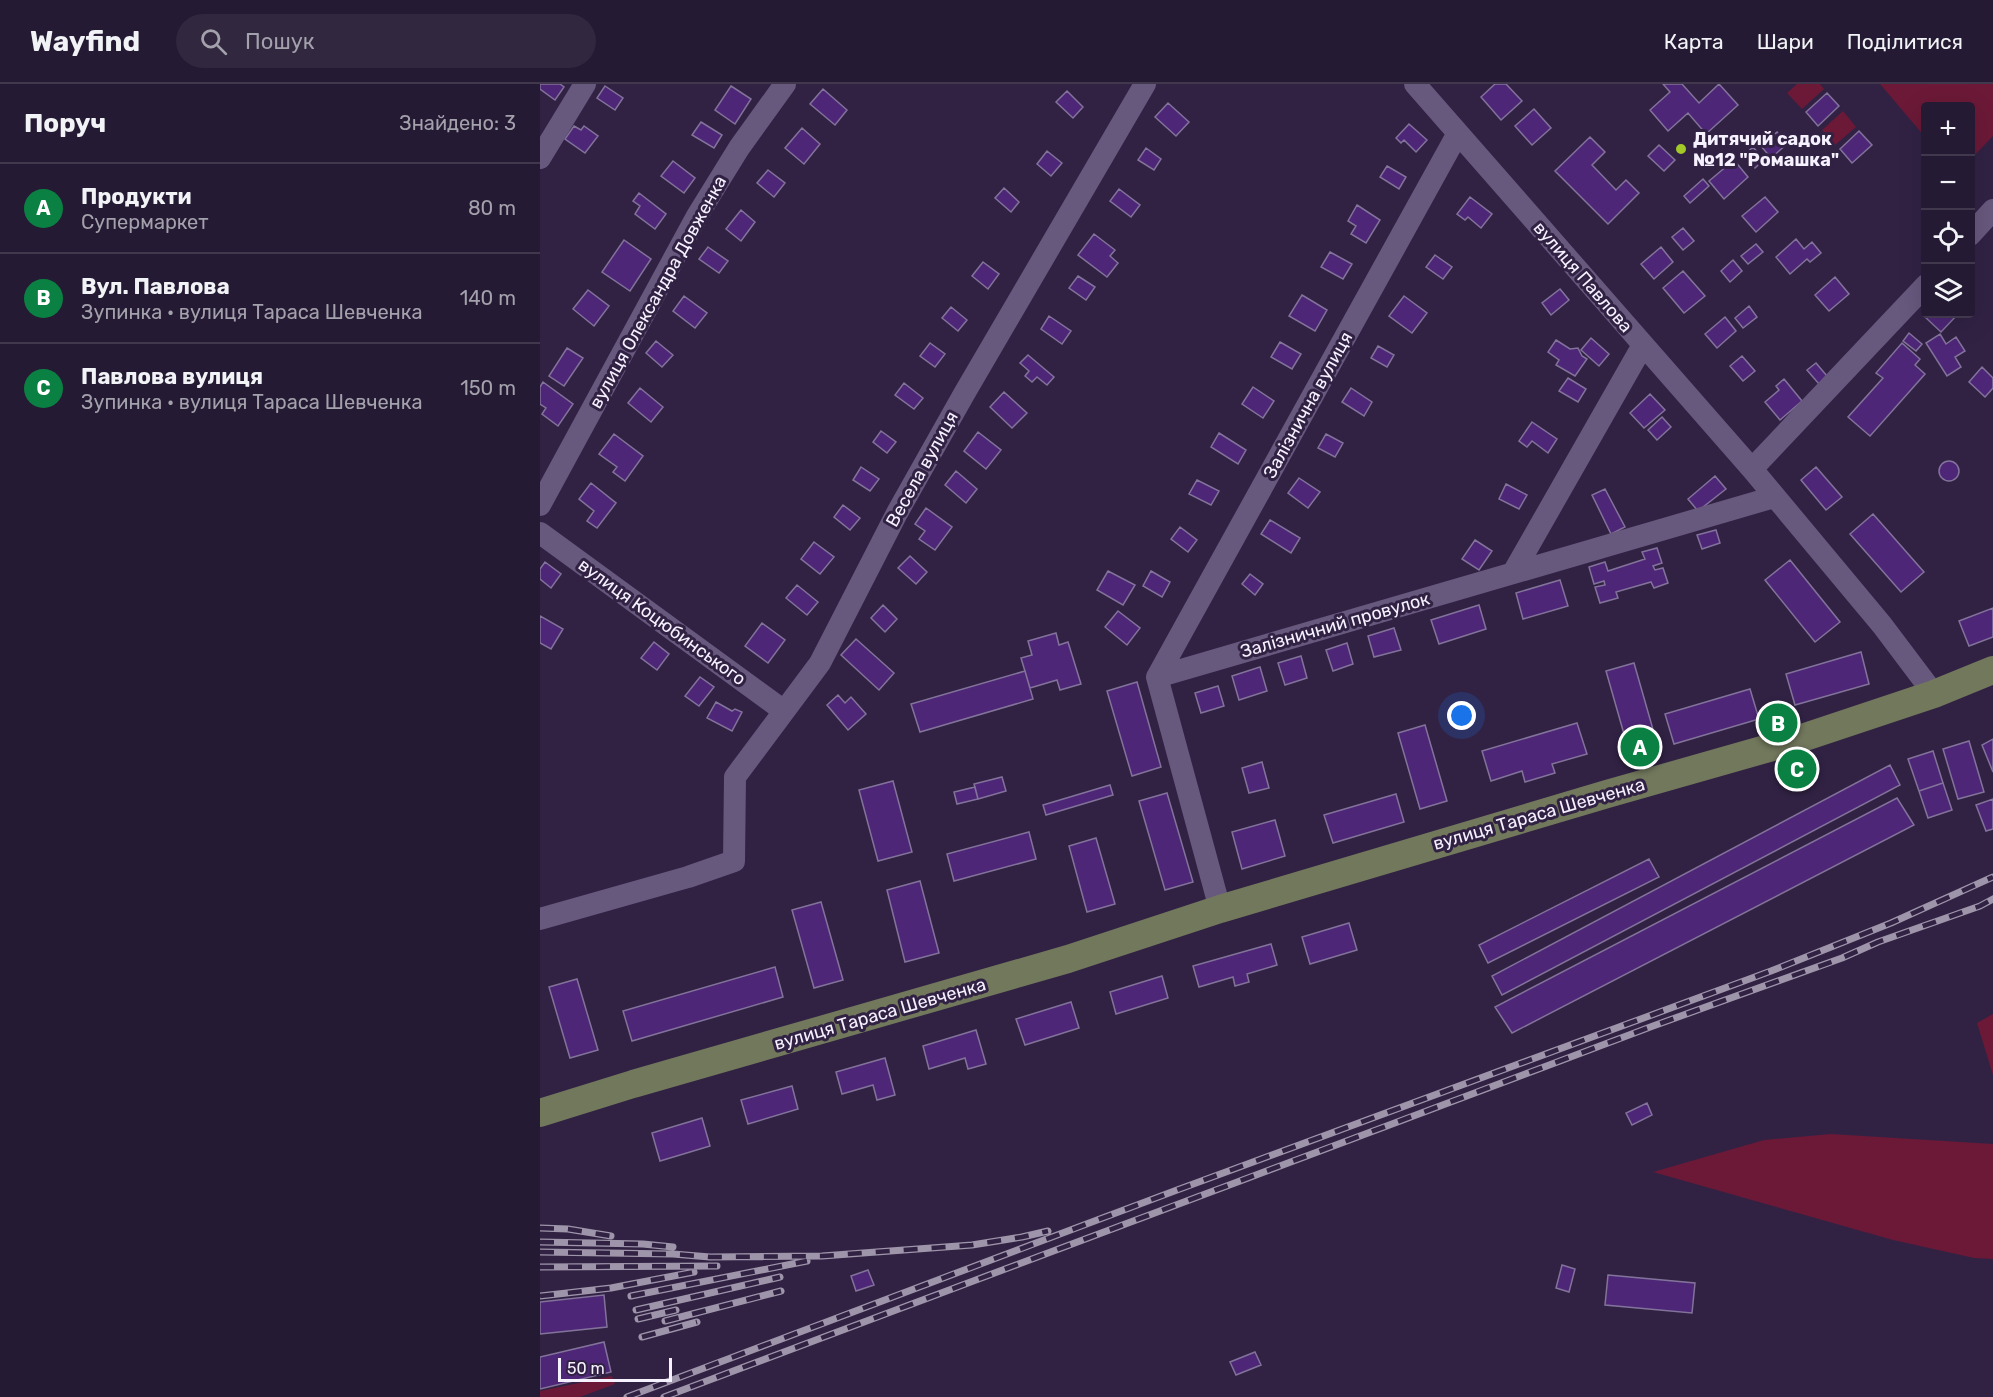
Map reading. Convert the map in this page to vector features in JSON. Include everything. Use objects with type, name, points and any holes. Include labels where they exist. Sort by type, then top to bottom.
[{"type":"main road","name":"вулиця Тараса Шевченка","points":[[540,1113],[633,1084],[1068,959],[1220,909],[1790,742],[1934,694],[1993,670]]},
{"type":"street","points":[[540,158],[585,84]]},
{"type":"street","name":"вулиця Олександра Довженка","points":[[540,505],[697,216],[739,148],[785,84]]},
{"type":"street","name":"Весела вулиця","points":[[540,919],[688,877],[734,861],[735,777],[820,663],[897,513],[1145,84]]},
{"type":"street","name":"вулиця Павлова","points":[[1415,84],[1752,470],[1882,625],[1934,694]]},
{"type":"street","name":"Залізнична вулиця","points":[[1157,677],[1458,133]]},
{"type":"street","points":[[1975,230],[1993,210]]},
{"type":"street","points":[[1752,470],[1921,290]]},
{"type":"street","points":[[1513,573],[1643,345]]},
{"type":"street","name":"Залізничний провулок","points":[[1157,677],[1774,497]]},
{"type":"street","name":"вулиця Коцюбинського","points":[[540,533],[784,711]]},
{"type":"street","points":[[1157,677],[1220,909]]},
{"type":"shaded area","points":[[1797,84],[1820,84],[1824,89],[1802,109],[1787,93]]},
{"type":"shaded area","points":[[1880,84],[1993,84],[1993,136],[1975,155],[1975,102],[1921,102],[1921,132]]},
{"type":"shaded area","points":[[1843,111],[1856,127],[1835,145],[1822,130]]},
{"type":"shaded area","points":[[1993,1014],[1993,1075],[1977,1023]]},
{"type":"shaded area","points":[[1831,1134],[1993,1144],[1993,1259],[1974,1258],[1893,1240],[1653,1172],[1764,1140]]},
{"type":"shaded area","points":[[612,1376],[615,1384],[580,1397],[540,1397],[540,1391]]},
{"type":"building","points":[[540,84],[560,84],[564,87],[555,100],[540,89]]},
{"type":"building","points":[[1495,84],[1506,84],[1522,101],[1501,120],[1481,97]]},
{"type":"building","points":[[1663,84],[1682,84],[1699,103],[1719,84],[1738,105],[1706,134],[1688,113],[1668,131],[1650,110],[1670,92]]},
{"type":"building","points":[[605,86],[623,98],[615,110],[597,98]]},
{"type":"building","points":[[731,86],[751,99],[735,124],[715,110]]},
{"type":"building","points":[[823,89],[847,110],[835,125],[810,104]]},
{"type":"building","points":[[1067,91],[1083,107],[1073,118],[1056,102]]},
{"type":"building","points":[[1827,93],[1839,106],[1818,126],[1806,112]]},
{"type":"building","points":[[1168,103],[1189,122],[1176,136],[1155,117]]},
{"type":"building","points":[[1534,109],[1551,128],[1532,145],[1515,126]]},
{"type":"building","points":[[701,122],[722,135],[714,148],[692,135]]},
{"type":"building","points":[[1409,124],[1427,140],[1416,152],[1404,140],[1401,143],[1396,138]]},
{"type":"building","points":[[574,126],[581,130],[584,126],[598,136],[585,153],[565,139]]},
{"type":"building","points":[[802,128],[820,144],[804,164],[785,148]]},
{"type":"building","points":[[1859,131],[1872,145],[1852,163],[1840,149]]},
{"type":"building","points":[[1777,132],[1787,144],[1771,158],[1761,146]]},
{"type":"building","points":[[1590,137],[1605,152],[1592,165],[1616,190],[1626,180],[1639,193],[1608,224],[1555,171]]},
{"type":"building","points":[[1659,145],[1675,160],[1664,171],[1648,156]]},
{"type":"building","points":[[1753,147],[1764,160],[1755,168],[1744,155]]},
{"type":"building","points":[[1146,148],[1161,159],[1154,170],[1138,160]]},
{"type":"building","points":[[1047,151],[1062,163],[1051,176],[1037,164]]},
{"type":"building","points":[[1734,160],[1748,177],[1724,199],[1709,181]]},
{"type":"building","points":[[673,161],[695,178],[684,193],[661,176]]},
{"type":"building","points":[[1387,166],[1406,177],[1399,189],[1380,177]]},
{"type":"building","points":[[768,170],[785,183],[774,197],[757,183]]},
{"type":"building","points":[[1703,179],[1709,186],[1690,203],[1684,196]]},
{"type":"building","points":[[1004,188],[1019,202],[1011,212],[995,198]]},
{"type":"building","points":[[1119,189],[1140,205],[1131,217],[1110,201]]},
{"type":"building","points":[[639,193],[666,214],[655,229],[635,214],[640,206],[633,201]]},
{"type":"building","points":[[1470,197],[1492,214],[1481,228],[1468,217],[1465,220],[1457,214]]},
{"type":"building","points":[[1765,197],[1778,212],[1756,232],[1742,216]]},
{"type":"building","points":[[1357,205],[1380,220],[1366,243],[1351,234],[1356,226],[1348,221]]},
{"type":"building","points":[[741,210],[755,222],[741,241],[726,229]]},
{"type":"building","points":[[1683,228],[1694,241],[1683,250],[1672,237]]},
{"type":"building","points":[[1094,234],[1115,250],[1110,256],[1118,263],[1107,277],[1078,255]]},
{"type":"building","points":[[1796,239],[1804,249],[1812,242],[1821,253],[1810,262],[1807,259],[1790,274],[1776,257]]},
{"type":"building","points":[[624,240],[651,259],[630,291],[602,272]]},
{"type":"building","points":[[1756,244],[1763,252],[1748,264],[1741,256]]},
{"type":"building","points":[[708,247],[728,261],[719,273],[699,259]]},
{"type":"building","points":[[1661,247],[1673,262],[1654,279],[1641,264]]},
{"type":"building","points":[[1330,252],[1352,264],[1343,279],[1321,267]]},
{"type":"building","points":[[1435,255],[1452,267],[1443,279],[1426,267]]},
{"type":"building","points":[[1733,260],[1742,271],[1730,282],[1721,271]]},
{"type":"building","points":[[983,262],[999,274],[988,289],[972,276]]},
{"type":"building","points":[[1683,271],[1705,296],[1684,313],[1663,288]]},
{"type":"building","points":[[1078,276],[1095,287],[1086,300],[1069,288]]},
{"type":"building","points":[[1835,277],[1849,294],[1829,311],[1815,295]]},
{"type":"building","points":[[1560,289],[1569,300],[1551,315],[1542,303]]},
{"type":"building","points":[[588,290],[609,306],[594,326],[573,309]]},
{"type":"building","points":[[1302,295],[1327,310],[1315,331],[1289,316]]},
{"type":"building","points":[[684,296],[707,313],[695,328],[673,311]]},
{"type":"building","points":[[1404,296],[1427,313],[1412,333],[1389,316]]},
{"type":"building","points":[[1749,306],[1757,317],[1743,328],[1735,318]]},
{"type":"building","points":[[951,307],[967,320],[958,331],[942,318]]},
{"type":"building","points":[[1049,316],[1071,331],[1062,344],[1041,329]]},
{"type":"building","points":[[1725,317],[1736,331],[1717,348],[1705,334]]},
{"type":"building","points":[[1926,318],[1954,318],[1941,332]]},
{"type":"building","points":[[1909,333],[1922,344],[1916,351],[1903,341]]},
{"type":"building","points":[[1940,334],[1946,344],[1956,337],[1965,351],[1955,357],[1961,367],[1947,376],[1926,343]]},
{"type":"building","points":[[1591,338],[1609,354],[1599,366],[1581,350]]},
{"type":"building","points":[[1556,340],[1570,349],[1578,348],[1582,356],[1587,359],[1575,376],[1556,365],[1559,360],[1548,352]]},
{"type":"building","points":[[656,341],[673,355],[662,367],[646,353]]},
{"type":"building","points":[[1280,342],[1301,354],[1292,369],[1271,357]]},
{"type":"building","points":[[930,343],[945,354],[935,367],[920,356]]},
{"type":"building","points":[[1902,343],[1920,359],[1915,365],[1925,374],[1870,436],[1848,417],[1883,378],[1876,373]]},
{"type":"building","points":[[1378,346],[1394,355],[1387,367],[1371,358]]},
{"type":"building","points":[[567,348],[583,358],[564,386],[549,376]]},
{"type":"building","points":[[1028,355],[1054,377],[1047,385],[1037,377],[1032,382],[1025,376],[1029,371],[1020,363]]},
{"type":"building","points":[[1742,356],[1755,371],[1743,381],[1730,366]]},
{"type":"building","points":[[1816,363],[1827,376],[1819,384],[1807,370]]},
{"type":"building","points":[[1982,367],[1993,378],[1993,388],[1985,397],[1969,382]]},
{"type":"building","points":[[1568,378],[1586,389],[1578,402],[1559,391]]},
{"type":"building","points":[[1784,379],[1802,401],[1780,420],[1765,402],[1779,390],[1776,386]]},
{"type":"building","points":[[543,382],[573,404],[558,426],[542,414],[546,408],[540,404],[540,387]]},
{"type":"building","points":[[904,383],[923,398],[914,409],[895,395]]},
{"type":"building","points":[[1253,387],[1274,401],[1263,418],[1242,404]]},
{"type":"building","points":[[640,388],[663,407],[651,422],[628,403]]},
{"type":"building","points":[[1351,388],[1372,402],[1364,416],[1342,402]]},
{"type":"building","points":[[1004,392],[1027,413],[1012,428],[990,407]]},
{"type":"building","points":[[1650,394],[1665,410],[1644,428],[1630,413]]},
{"type":"building","points":[[1662,417],[1671,427],[1657,440],[1648,430]]},
{"type":"building","points":[[1532,422],[1557,439],[1548,453],[1532,441],[1527,447],[1519,441]]},
{"type":"building","points":[[881,431],[896,442],[887,453],[873,442]]},
{"type":"building","points":[[978,432],[1001,450],[986,469],[964,451]]},
{"type":"building","points":[[1219,433],[1246,450],[1238,464],[1211,447]]},
{"type":"building","points":[[614,434],[643,456],[625,481],[613,472],[617,467],[599,454]]},
{"type":"building","points":[[1326,434],[1343,443],[1335,457],[1318,448]]},
{"type":"building","points":[[1949,461],[1956,464],[1959,471],[1956,478],[1949,481],[1942,478],[1939,471],[1942,464]]},
{"type":"building","points":[[861,467],[879,479],[870,491],[853,480]]},
{"type":"building","points":[[1816,467],[1842,497],[1826,510],[1801,480]]},
{"type":"building","points":[[956,471],[977,489],[966,503],[945,485]]},
{"type":"building","points":[[1715,476],[1726,489],[1698,511],[1688,499]]},
{"type":"building","points":[[1299,478],[1320,492],[1308,508],[1288,493]]},
{"type":"building","points":[[1197,480],[1219,491],[1211,505],[1189,494]]},
{"type":"building","points":[[591,483],[616,503],[597,528],[587,521],[594,511],[579,499]]},
{"type":"building","points":[[1506,484],[1527,495],[1519,509],[1499,499]]},
{"type":"building","points":[[1605,489],[1625,527],[1611,534],[1592,495]]},
{"type":"building","points":[[843,505],[860,518],[850,530],[834,517]]},
{"type":"building","points":[[926,508],[952,527],[935,550],[919,539],[925,531],[915,524]]},
{"type":"building","points":[[1873,514],[1924,572],[1901,592],[1850,534]]},
{"type":"building","points":[[1270,520],[1300,538],[1291,553],[1261,534]]},
{"type":"building","points":[[1180,527],[1197,540],[1188,552],[1171,539]]},
{"type":"building","points":[[1716,530],[1720,543],[1702,549],[1697,535]]},
{"type":"building","points":[[1475,540],[1492,551],[1479,570],[1462,559]]},
{"type":"building","points":[[814,542],[834,557],[820,574],[801,559]]},
{"type":"building","points":[[1657,548],[1662,563],[1653,566],[1655,570],[1663,568],[1668,583],[1654,588],[1651,582],[1616,592],[1618,598],[1600,603],[1595,587],[1605,585],[1604,581],[1594,584],[1589,567],[1605,562],[1608,571],[1645,559],[1642,552]]},
{"type":"building","points":[[910,556],[927,572],[916,584],[898,568]]},
{"type":"building","points":[[1790,560],[1840,622],[1815,642],[1765,580]]},
{"type":"building","points":[[545,562],[561,574],[551,588],[540,579],[540,569]]},
{"type":"building","points":[[1108,571],[1135,585],[1123,605],[1097,590]]},
{"type":"building","points":[[1151,571],[1170,582],[1162,597],[1143,586]]},
{"type":"building","points":[[1250,574],[1263,584],[1255,595],[1242,584]]},
{"type":"building","points":[[1560,580],[1568,606],[1523,619],[1516,593]]},
{"type":"building","points":[[797,585],[818,602],[807,615],[786,598]]},
{"type":"building","points":[[883,605],[897,619],[885,632],[871,618]]},
{"type":"building","points":[[1479,605],[1486,629],[1439,644],[1431,620]]},
{"type":"building","points":[[1993,608],[1993,637],[1969,646],[1959,621]]},
{"type":"building","points":[[1118,611],[1140,628],[1127,645],[1105,627]]},
{"type":"building","points":[[540,616],[563,629],[551,649],[540,643]]},
{"type":"building","points":[[762,623],[785,640],[768,663],[745,646]]},
{"type":"building","points":[[1394,628],[1401,650],[1374,657],[1368,636]]},
{"type":"building","points":[[1056,633],[1059,645],[1068,642],[1081,684],[1060,690],[1057,680],[1030,688],[1021,658],[1032,655],[1028,641]]},
{"type":"building","points":[[856,639],[894,673],[879,690],[841,655]]},
{"type":"building","points":[[654,642],[669,654],[657,670],[641,658]]},
{"type":"building","points":[[1347,643],[1353,664],[1333,671],[1326,650]]},
{"type":"building","points":[[1861,652],[1869,684],[1795,705],[1786,674]]},
{"type":"building","points":[[1301,656],[1307,678],[1285,685],[1278,663]]},
{"type":"building","points":[[1634,663],[1658,747],[1630,755],[1606,671]]},
{"type":"building","points":[[1260,667],[1267,691],[1239,700],[1232,676]]},
{"type":"building","points":[[1025,671],[1033,699],[920,732],[911,704]]},
{"type":"building","points":[[700,677],[714,687],[699,706],[685,696]]},
{"type":"building","points":[[1137,682],[1161,767],[1132,776],[1107,691]]},
{"type":"building","points":[[1218,686],[1224,706],[1201,713],[1195,693]]},
{"type":"building","points":[[1750,689],[1759,719],[1674,744],[1665,714]]},
{"type":"building","points":[[838,695],[845,703],[851,697],[866,714],[848,730],[827,705]]},
{"type":"building","points":[[716,702],[732,711],[735,709],[742,712],[732,731],[707,718]]},
{"type":"building","points":[[1577,723],[1587,754],[1552,764],[1555,773],[1525,782],[1522,771],[1491,781],[1482,751]]},
{"type":"building","points":[[1425,725],[1447,801],[1420,809],[1398,733]]},
{"type":"building","points":[[1993,739],[1993,772],[1982,745]]},
{"type":"building","points":[[1969,741],[1984,792],[1958,799],[1943,749]]},
{"type":"building","points":[[1933,751],[1943,783],[1919,791],[1908,759]]},
{"type":"building","points":[[1262,762],[1269,788],[1249,793],[1242,768]]},
{"type":"building","points":[[1890,765],[1900,785],[1502,995],[1492,976]]},
{"type":"building","points":[[1002,777],[1006,791],[978,799],[974,784]]},
{"type":"building","points":[[893,781],[912,852],[878,861],[859,790]]},
{"type":"building","points":[[1943,783],[1952,810],[1928,818],[1919,791]]},
{"type":"building","points":[[1110,785],[1113,795],[1046,815],[1043,805]]},
{"type":"building","points":[[975,787],[978,799],[957,804],[954,792]]},
{"type":"building","points":[[1167,793],[1193,882],[1165,890],[1139,801]]},
{"type":"building","points":[[1396,794],[1404,822],[1333,843],[1324,815]]},
{"type":"building","points":[[1897,798],[1914,825],[1512,1033],[1495,1007]]},
{"type":"building","points":[[1993,799],[1993,829],[1986,831],[1976,805]]},
{"type":"building","points":[[1275,820],[1285,856],[1242,869],[1232,832]]},
{"type":"building","points":[[1029,832],[1036,859],[954,881],[947,854]]},
{"type":"building","points":[[1096,838],[1115,904],[1087,912],[1069,846]]},
{"type":"building","points":[[1649,859],[1659,877],[1488,963],[1479,945]]},
{"type":"building","points":[[920,881],[939,953],[905,962],[887,890]]},
{"type":"building","points":[[821,902],[843,980],[814,988],[792,910]]},
{"type":"building","points":[[1349,923],[1357,950],[1310,964],[1302,937]]},
{"type":"building","points":[[1271,944],[1277,965],[1247,974],[1249,982],[1235,986],[1233,977],[1199,987],[1193,966]]},
{"type":"building","points":[[775,967],[783,997],[632,1041],[623,1011]]},
{"type":"building","points":[[1162,976],[1168,998],[1116,1014],[1110,992]]},
{"type":"building","points":[[577,979],[598,1050],[570,1058],[549,987]]},
{"type":"building","points":[[1071,1002],[1079,1028],[1025,1045],[1016,1019]]},
{"type":"building","points":[[976,1030],[986,1064],[968,1069],[965,1058],[929,1069],[923,1046]]},
{"type":"building","points":[[885,1058],[895,1095],[877,1100],[873,1085],[842,1094],[836,1072]]},
{"type":"building","points":[[792,1086],[798,1109],[748,1124],[741,1100]]},
{"type":"building","points":[[1647,1103],[1652,1115],[1632,1125],[1626,1113]]},
{"type":"building","points":[[702,1118],[710,1146],[660,1161],[652,1133]]},
{"type":"building","points":[[1562,1265],[1575,1269],[1569,1292],[1556,1288]]},
{"type":"building","points":[[868,1270],[874,1285],[856,1291],[851,1276]]},
{"type":"building","points":[[1608,1275],[1695,1283],[1692,1313],[1605,1305]]},
{"type":"building","points":[[604,1295],[607,1327],[540,1334],[540,1302]]},
{"type":"building","points":[[604,1342],[611,1372],[540,1389],[540,1357]]},
{"type":"building","points":[[1255,1352],[1261,1365],[1236,1375],[1230,1362]]},
{"type":"railway","points":[[627,1397],[1177,1190],[1771,971],[1891,923],[1993,877]]},
{"type":"railway","points":[[664,1397],[1653,1026],[1842,958],[1878,942],[1980,906],[1993,899]]},
{"type":"railway","points":[[540,1228],[568,1229],[611,1236]]},
{"type":"railway","points":[[540,1252],[673,1254],[710,1257],[822,1256],[972,1245],[1048,1231]]},
{"type":"railway","points":[[540,1242],[643,1244],[673,1247]]},
{"type":"railway","points":[[631,1296],[807,1261]]},
{"type":"railway","points":[[540,1267],[717,1266]]},
{"type":"railway","points":[[540,1296],[611,1288],[694,1272]]},
{"type":"railway","points":[[636,1310],[780,1277]]},
{"type":"railway","points":[[665,1321],[781,1291]]},
{"type":"railway","points":[[638,1319],[676,1310]]},
{"type":"railway","points":[[642,1337],[697,1322]]},
{"type":"place","name":"Дитячий садок №12 \"Ромашка\"","points":[[1681,149]]},
{"type":"place","name":"Вул. Павлова","points":[[1778,723]]},
{"type":"place","name":"Продукти","points":[[1640,747]]},
{"type":"place","name":"Павлова вулиця","points":[[1797,769]]}]
